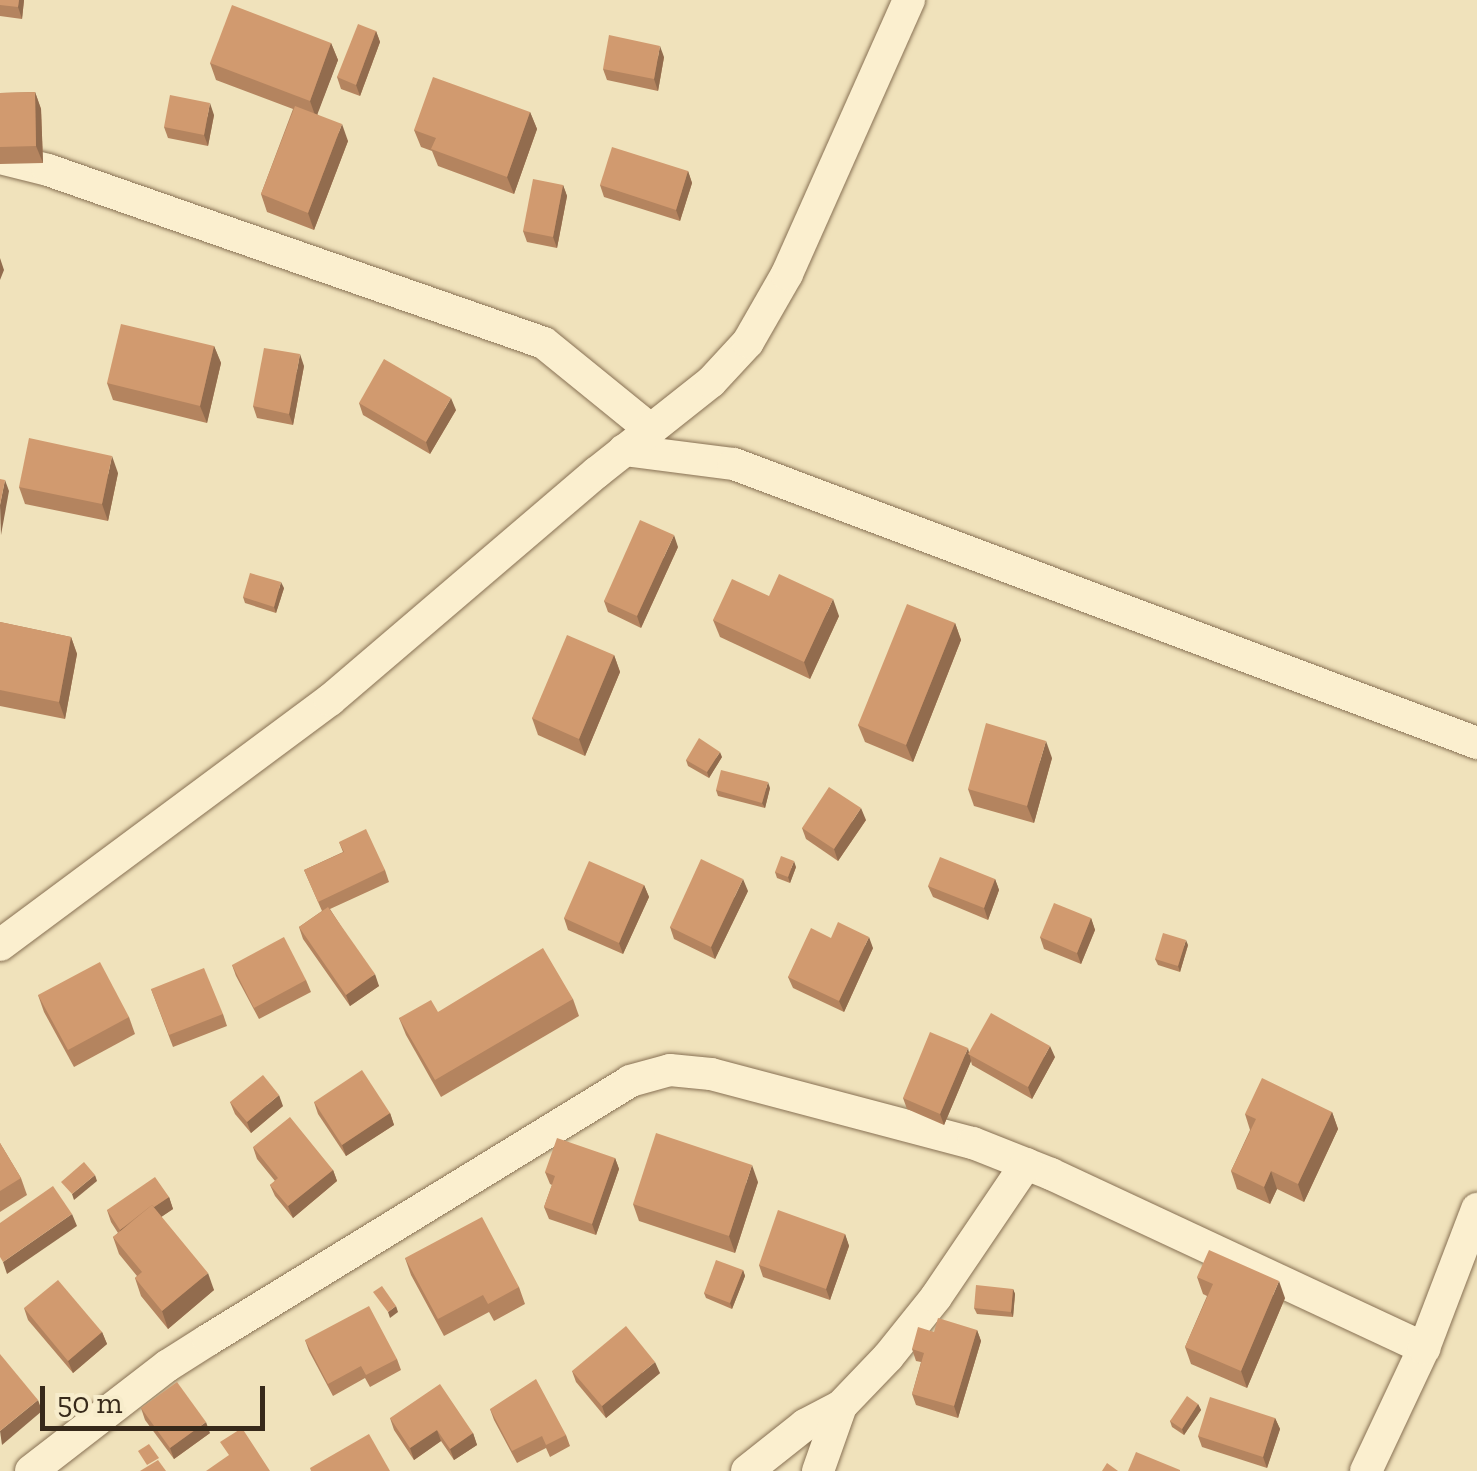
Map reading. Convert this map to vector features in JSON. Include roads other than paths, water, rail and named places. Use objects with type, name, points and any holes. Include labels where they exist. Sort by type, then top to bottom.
[{"type":"street","points":[[0,945],[330,700],[624,450],[711,382],[748,342],[787,274],[909,0]]},
{"type":"street","points":[[0,158],[48,170],[544,343],[651,430]]},
{"type":"street","points":[[624,450],[734,464],[1477,743]]},
{"type":"street","points":[[31,1471],[167,1366],[630,1082],[670,1070],[711,1074],[973,1143],[1424,1348]]},
{"type":"street","points":[[818,1471],[842,1406],[936,1296],[1026,1164]]},
{"type":"street","points":[[1366,1471],[1424,1348],[1477,1209]]},
{"type":"street","points":[[747,1471],[805,1425],[842,1406]]}]
